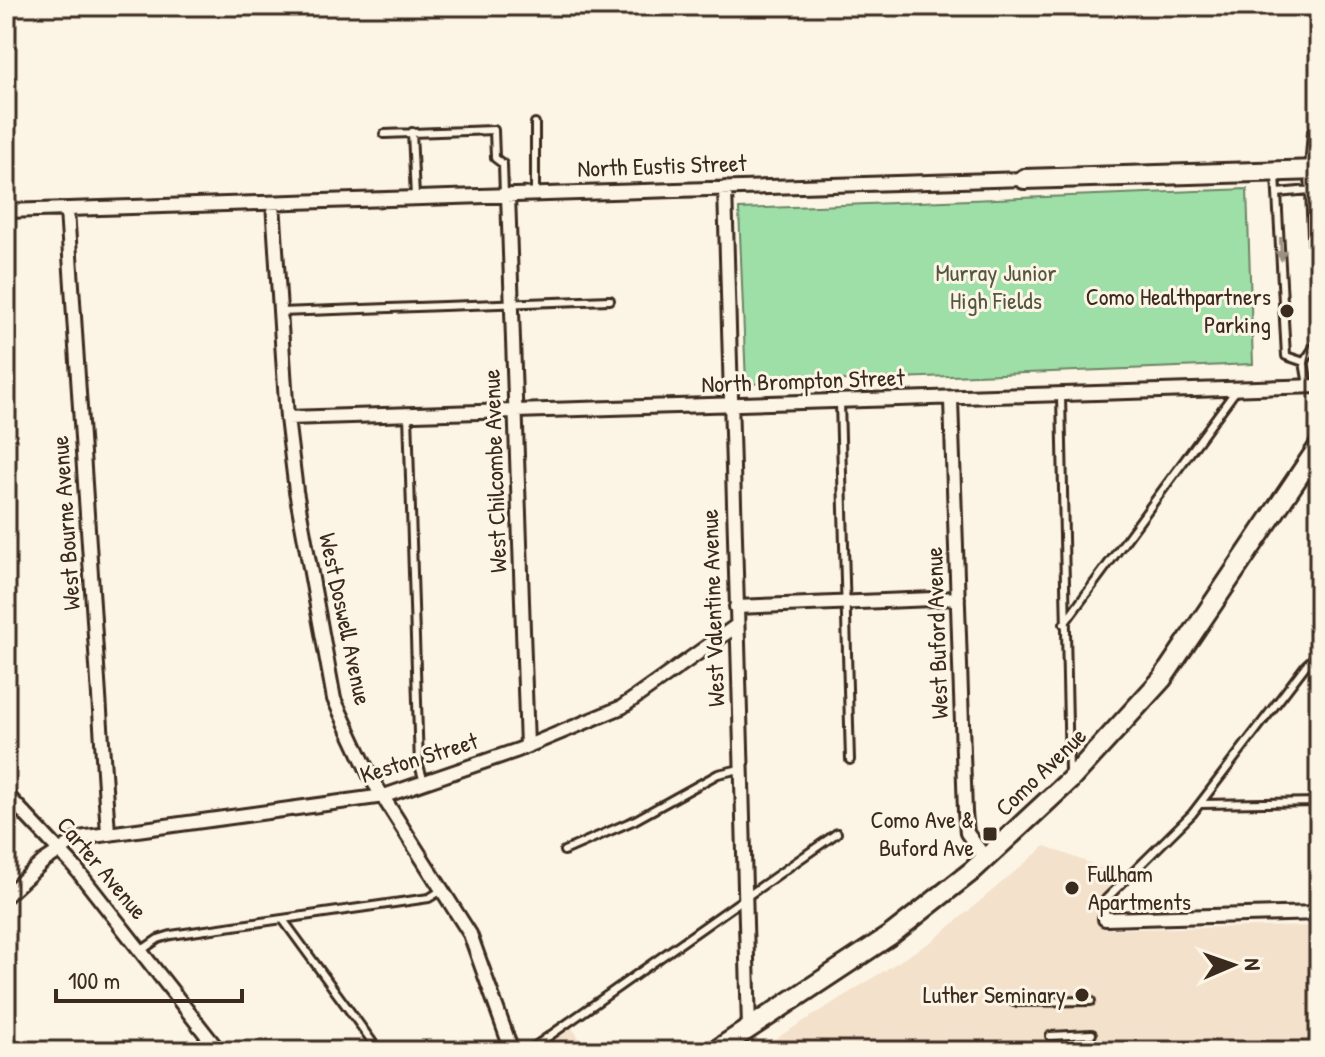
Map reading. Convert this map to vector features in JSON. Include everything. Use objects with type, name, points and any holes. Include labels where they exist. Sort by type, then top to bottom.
[{"type":"main road","name":"North Eustis Street","points":[[1024,179],[1314,170]]},
{"type":"main road","name":"Como Avenue","points":[[715,1051],[892,934],[986,859],[1070,780],[1130,717],[1170,668],[1312,474],[1319,446]]},
{"type":"street","name":"North Eustis Street","points":[[6,211],[1024,179]]},
{"type":"street","name":"West Valentine Avenue","points":[[725,188],[749,1028]]},
{"type":"street","name":"West Chilcombe Avenue","points":[[506,195],[527,746]]},
{"type":"street","name":"West Doswell Avenue","points":[[273,203],[287,418],[296,491],[334,699],[371,778],[444,889],[475,944],[512,1051]]},
{"type":"street","name":"West Bourne Avenue","points":[[67,210],[108,833]]},
{"type":"street","name":"North Brompton Street","points":[[287,418],[951,400],[1313,386]]},
{"type":"street","name":"West Buford Avenue","points":[[951,400],[965,812],[967,833],[986,859]]},
{"type":"street","points":[[736,607],[958,598]]},
{"type":"street","name":"Keston Street","points":[[6,896],[59,850],[79,838],[384,796],[527,746],[585,724],[633,700],[736,626]]},
{"type":"street","name":"Carter Avenue","points":[[6,794],[59,850],[142,950],[219,1051]]},
{"type":"street","points":[[1105,919],[1319,913]]},
{"type":"lane","points":[[535,123],[535,194]]},
{"type":"lane","points":[[384,134],[494,130],[495,158],[503,164],[506,195]]},
{"type":"lane","points":[[1304,362],[1317,343],[1310,190],[1314,170],[1312,131]]},
{"type":"lane","points":[[412,132],[415,198]]},
{"type":"lane","points":[[1276,171],[1286,356],[1304,362]]},
{"type":"lane","points":[[1277,193],[1310,190]]},
{"type":"lane","points":[[280,312],[610,300]]},
{"type":"lane","points":[[1304,362],[1313,386]]},
{"type":"lane","points":[[1064,624],[1238,388]]},
{"type":"lane","points":[[1061,396],[1070,780]]},
{"type":"lane","points":[[840,402],[850,760]]},
{"type":"lane","points":[[408,414],[419,765],[424,782]]},
{"type":"lane","points":[[1105,919],[1106,899],[1200,804],[1306,665],[1319,653]]},
{"type":"lane","points":[[564,851],[635,820],[718,774],[740,769]]},
{"type":"lane","points":[[1200,804],[1319,802]]},
{"type":"lane","points":[[528,1051],[744,895],[837,833]]},
{"type":"lane","points":[[142,950],[158,939],[171,935],[429,898],[444,889]]},
{"type":"lane","points":[[284,921],[379,1051]]},
{"type":"lane","points":[[1014,1002],[1091,1001]]},
{"type":"lane","points":[[1050,1036],[1092,1034]]},
{"type":"shaded area","name":"Luther Seminary","points":[[1045,846],[1107,870],[1110,929],[1319,926],[1319,1051],[756,1051],[935,939]]},
{"type":"shaded area","points":[[570,1025],[588,1051],[536,1051]]},
{"type":"green space","name":"Murray Junior High Fields","points":[[1247,189],[1253,364],[746,384],[739,209]]},
{"type":"place","name":"Como Healthpartners Parking","points":[[1287,311]]},
{"type":"place","name":"Como Ave & Buford Ave","points":[[990,834]]},
{"type":"place","name":"Fullham Apartments","points":[[1072,888]]},
{"type":"place","name":"Luther Seminary","points":[[1082,995]]}]
